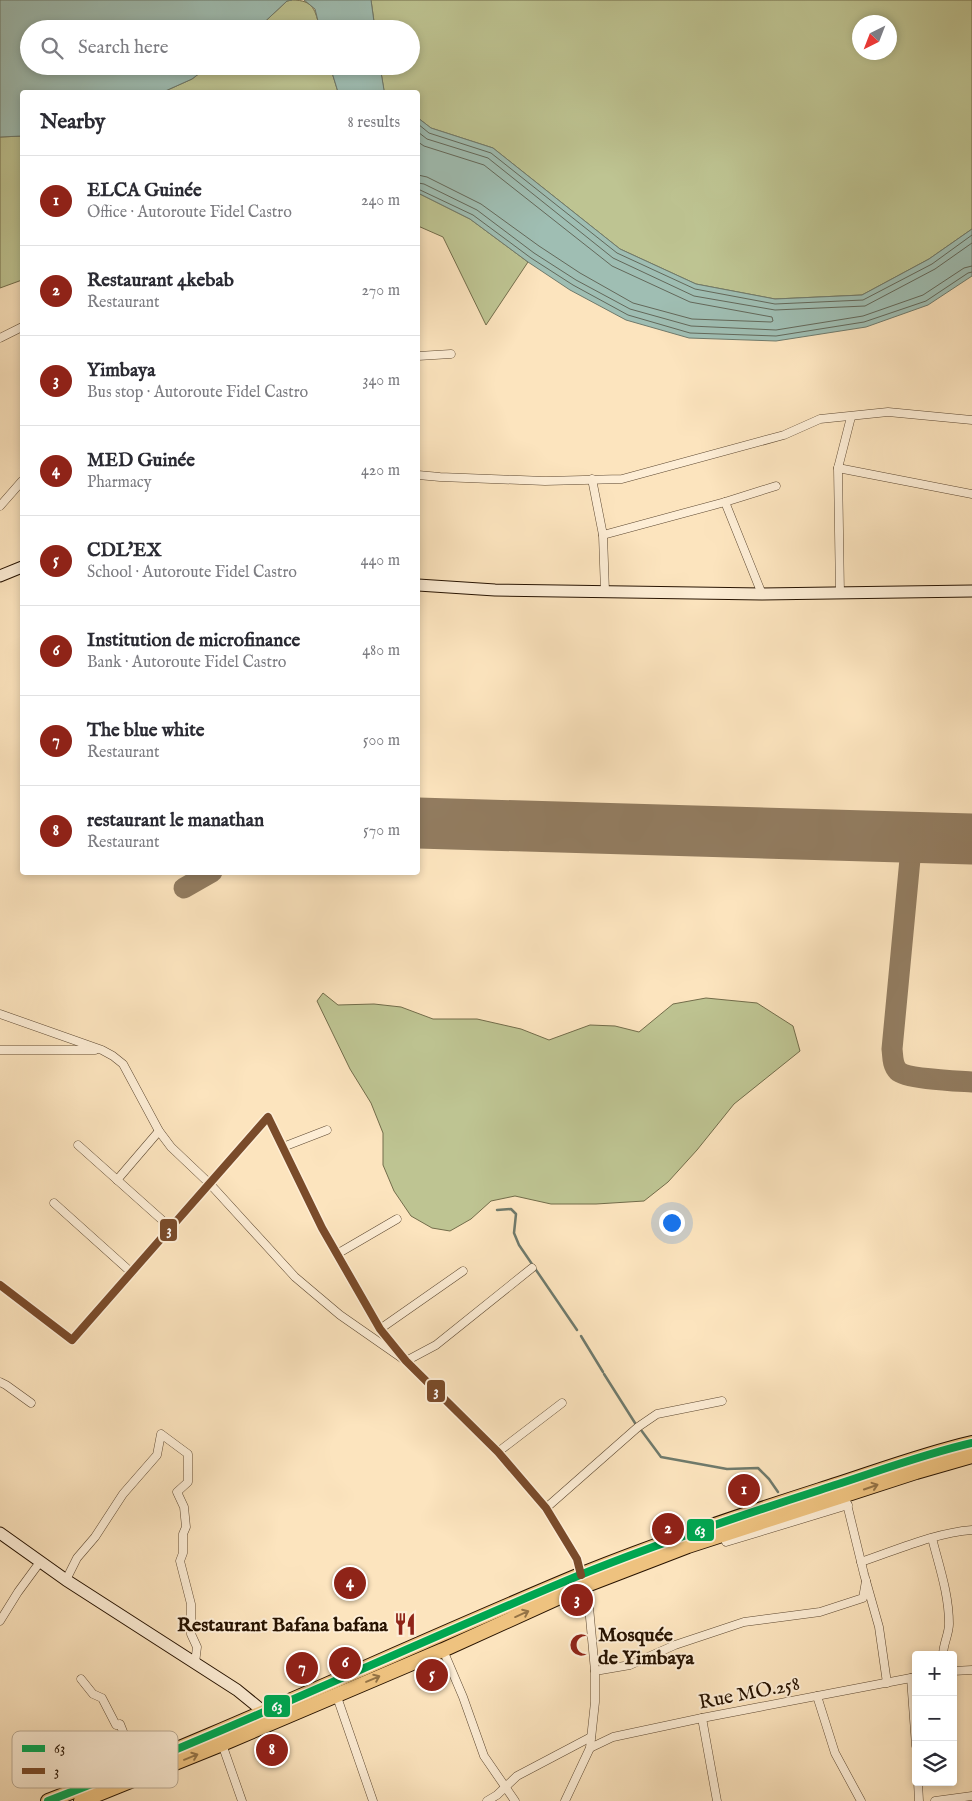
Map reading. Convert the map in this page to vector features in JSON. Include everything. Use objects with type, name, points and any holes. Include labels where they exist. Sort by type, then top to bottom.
[{"type":"highway","points":[[178,1762],[443,1650],[644,1550],[930,1453],[972,1443]]},
{"type":"highway","points":[[178,1749],[424,1641],[582,1580],[688,1546],[846,1500],[916,1472],[972,1456]]},
{"type":"highway","points":[[48,1801],[82,1788]]},
{"type":"highway","points":[[81,1801],[113,1788]]},
{"type":"street","points":[[0,338],[20,328]]},
{"type":"street","points":[[420,356],[451,354]]},
{"type":"street","points":[[420,475],[545,481],[622,479],[784,435],[820,419],[888,412],[972,420]]},
{"type":"street","points":[[840,594],[838,468],[851,417]]},
{"type":"street","points":[[838,468],[972,494]]},
{"type":"street","points":[[592,479],[603,535],[605,592]]},
{"type":"street","points":[[0,506],[20,483]]},
{"type":"street","points":[[603,535],[776,486]]},
{"type":"street","points":[[725,502],[762,594]]},
{"type":"street","points":[[0,576],[20,568]]},
{"type":"street","points":[[420,585],[495,590],[762,594],[972,591]]},
{"type":"street","points":[[0,1014],[102,1050],[123,1064],[159,1131],[171,1148],[210,1184],[295,1277],[340,1315],[406,1361]]},
{"type":"street","points":[[0,1050],[102,1050]]},
{"type":"street","points":[[0,1285],[72,1340],[268,1117],[322,1228],[380,1329],[406,1361],[498,1452],[546,1508],[577,1559],[589,1607],[595,1671],[595,1702],[590,1748],[566,1801]]},
{"type":"street","points":[[283,1147],[327,1130]]},
{"type":"street","points":[[117,1180],[159,1131]]},
{"type":"street","points":[[78,1145],[171,1228]]},
{"type":"street","points":[[54,1203],[132,1272]]},
{"type":"street","points":[[337,1254],[396,1219]]},
{"type":"street","points":[[406,1361],[436,1344],[532,1268]]},
{"type":"street","points":[[380,1329],[463,1271]]},
{"type":"street","points":[[0,1382],[31,1403]]},
{"type":"street","points":[[546,1508],[638,1427],[657,1414],[722,1401]]},
{"type":"street","points":[[498,1452],[562,1403]]},
{"type":"street","points":[[66,1580],[77,1558],[94,1537],[123,1494],[157,1455],[161,1434],[188,1454],[188,1482],[177,1492],[184,1507],[186,1527],[183,1534],[183,1553],[180,1561],[191,1604],[191,1634],[196,1647],[195,1663]]},
{"type":"street","points":[[726,1542],[846,1500],[879,1627],[887,1683]]},
{"type":"street","points":[[861,1562],[932,1538],[972,1530]]},
{"type":"street","points":[[0,1533],[66,1580],[237,1690],[264,1712]]},
{"type":"street","points":[[932,1538],[947,1598],[949,1626],[944,1651]]},
{"type":"street","points":[[0,1621],[40,1562]]},
{"type":"street","points":[[595,1671],[630,1665],[674,1645],[744,1622],[820,1612],[852,1603],[863,1598],[866,1581]]},
{"type":"street","points":[[443,1650],[464,1697],[484,1756],[515,1801]]},
{"type":"street","points":[[957,1672],[972,1670]]},
{"type":"street","name":"Rue MO.258","points":[[590,1748],[613,1737],[702,1718],[912,1678]]},
{"type":"street","points":[[81,1679],[93,1694],[102,1698],[116,1724],[120,1724],[123,1731]]},
{"type":"street","points":[[336,1694],[373,1801]]},
{"type":"street","points":[[816,1696],[835,1753],[861,1801]]},
{"type":"street","points":[[915,1696],[916,1741]]},
{"type":"street","points":[[702,1718],[717,1801]]},
{"type":"street","points":[[487,1801],[516,1776],[591,1737]]},
{"type":"street","points":[[222,1744],[242,1801]]},
{"type":"street","points":[[918,1786],[919,1801]]},
{"type":"street","points":[[935,1801],[972,1796]]},
{"type":"green space","points":[[299,0],[309,4],[315,11],[318,20],[267,20],[287,1]]},
{"type":"green space","points":[[371,0],[972,0],[972,229],[929,259],[862,295],[775,299],[696,284],[620,249],[493,148],[431,128],[420,120],[420,90],[384,90],[381,75],[420,75],[420,20],[374,20]]},
{"type":"green space","points":[[197,75],[333,75],[337,90],[167,90]]},
{"type":"green space","points":[[20,136],[20,281],[0,288],[0,137]]},
{"type":"green space","points":[[420,194],[470,219],[528,262],[486,325],[443,237],[420,227]]},
{"type":"green space","points":[[323,993],[338,1005],[374,1004],[401,1007],[433,1019],[477,1019],[521,1029],[549,1040],[590,1025],[615,1026],[639,1032],[673,1004],[706,998],[757,1003],[793,1026],[800,1051],[734,1104],[668,1182],[644,1201],[551,1204],[515,1196],[491,1201],[471,1219],[450,1231],[432,1228],[411,1216],[394,1191],[383,1165],[383,1133],[371,1103],[350,1069],[317,1001]]},
{"type":"water","points":[[0,0],[292,0],[287,1],[267,20],[20,20],[20,75],[197,75],[167,90],[20,90],[20,136],[0,137]]},
{"type":"water","points":[[304,0],[371,0],[374,20],[318,20],[315,9]]},
{"type":"water","points":[[333,75],[382,75],[384,90],[337,90]]},
{"type":"water","points":[[420,120],[431,128],[493,148],[620,249],[696,284],[775,299],[862,295],[929,259],[972,229],[972,276],[928,305],[866,327],[776,341],[689,338],[626,320],[570,290],[470,219],[420,194]]},
{"type":"waterway","points":[[497,1210],[511,1209],[516,1214],[514,1233],[519,1245],[577,1330]]},
{"type":"waterway","points":[[581,1336],[603,1372]]},
{"type":"waterway","points":[[604,1374],[635,1423]]},
{"type":"waterway","points":[[641,1430],[661,1457],[727,1469],[758,1468],[778,1492]]},
{"type":"taxiway","points":[[912,838],[892,1049],[894,1063],[898,1071],[911,1076],[972,1082]]},
{"type":"taxiway","points":[[184,888],[207,875]]},
{"type":"runway","points":[[420,823],[972,839]]},
{"type":"transit line","name":"3","points":[[0,1285],[72,1340],[268,1117],[322,1228],[380,1329],[406,1361],[498,1452],[546,1508],[577,1559],[581,1575]]},
{"type":"transit line","name":"63","points":[[178,1749],[513,1603],[610,1563],[759,1510],[915,1459],[972,1443]]},
{"type":"transit line","name":"63","points":[[48,1801],[82,1788]]},
{"type":"place","name":"ELCA Guinée","points":[[744,1490]]},
{"type":"place","name":"Restaurant 4kebab","points":[[668,1529]]},
{"type":"place","name":"MED Guinée","points":[[350,1583]]},
{"type":"place","name":"Yimbaya","points":[[577,1600]]},
{"type":"place","name":"Restaurant Bafana bafana","points":[[405,1624]]},
{"type":"place","name":"Mosquée de Yimbaya","points":[[581,1645]]},
{"type":"place","name":"Institution de microfinance","points":[[345,1663]]},
{"type":"place","name":"The blue white","points":[[302,1668]]},
{"type":"place","name":"CDL'EX","points":[[432,1675]]},
{"type":"place","name":"restaurant le manathan","points":[[272,1750]]}]
